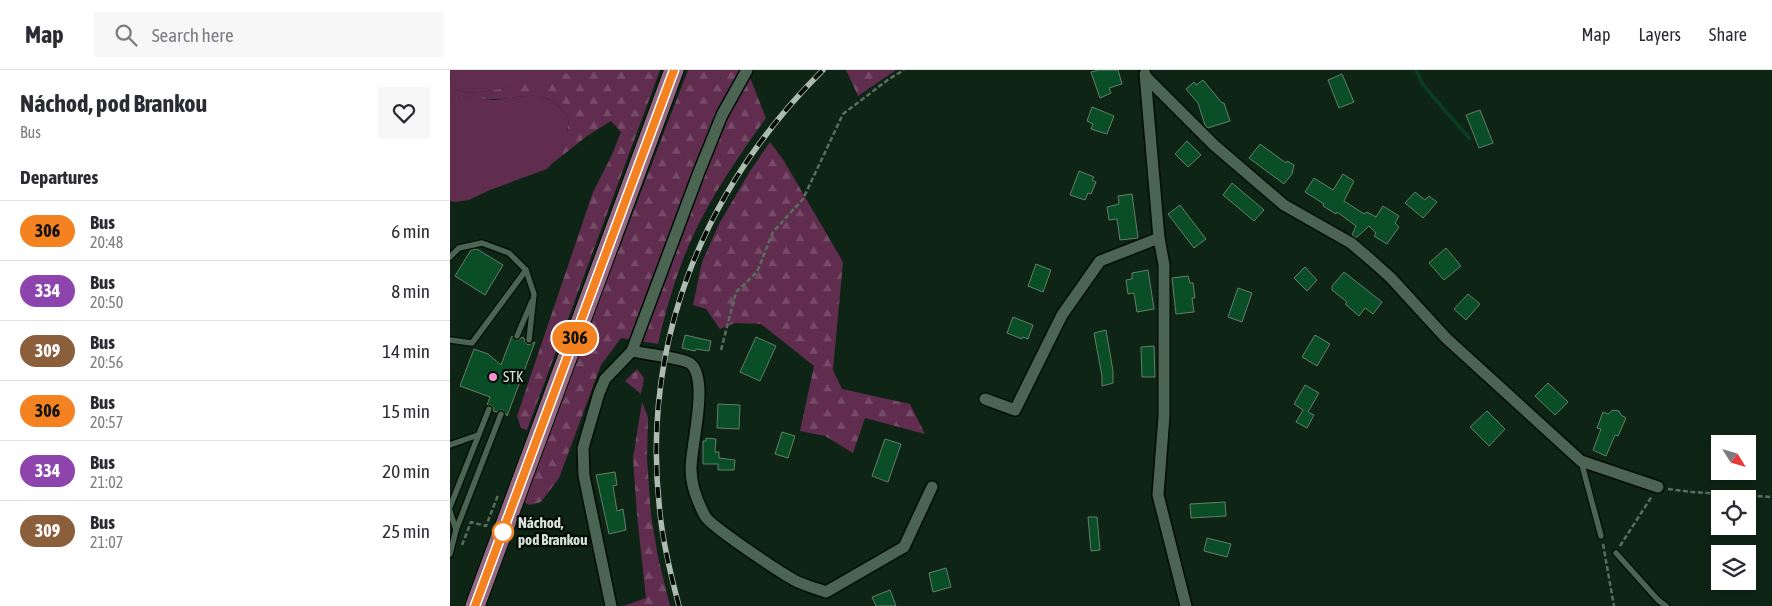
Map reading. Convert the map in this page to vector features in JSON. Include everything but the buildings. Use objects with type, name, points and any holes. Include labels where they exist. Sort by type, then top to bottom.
[{"type":"main road","points":[[476,606],[674,70]]},
{"type":"street","points":[[611,606],[584,476],[583,448],[599,393],[606,379],[632,351],[722,115],[747,70]]},
{"type":"street","points":[[1145,73],[1159,238],[1164,265],[1164,416],[1158,495],[1186,606]]},
{"type":"street","points":[[1145,73],[1214,146],[1284,205],[1351,243],[1392,278],[1446,338],[1581,461],[1658,487]]},
{"type":"street","points":[[985,399],[1015,410],[1062,315],[1100,261],[1159,238]]},
{"type":"street","points":[[632,351],[682,359],[691,364],[699,384],[691,470],[694,492],[706,518],[743,547],[795,581],[826,592],[904,546],[932,487]]},
{"type":"lane","points":[[450,257],[459,248],[482,243],[509,253],[526,270],[534,294],[529,340]]},
{"type":"lane","points":[[450,340],[472,343],[526,270]]},
{"type":"lane","points":[[517,336],[534,294]]},
{"type":"lane","points":[[450,507],[489,409]]},
{"type":"lane","points":[[450,554],[456,530],[501,414]]},
{"type":"lane","points":[[450,445],[478,435]]},
{"type":"lane","points":[[1581,461],[1601,536]]},
{"type":"lane","points":[[450,511],[456,530]]},
{"type":"lane","points":[[1616,553],[1658,600],[1666,606]]},
{"type":"path","points":[[721,350],[736,292],[757,272],[772,232],[803,199],[843,114],[904,70]]},
{"type":"path","points":[[1616,553],[1636,518],[1658,487],[1692,492],[1772,497]]},
{"type":"path","points":[[461,550],[471,522],[486,526],[498,495]]},
{"type":"path","points":[[1601,536],[1614,606]]},
{"type":"green space","points":[[450,70],[582,70],[499,89],[467,92],[458,90],[453,86],[450,79]]},
{"type":"green space","points":[[582,70],[660,70],[527,430],[521,428],[517,416],[593,192],[611,157],[621,132],[611,121],[587,136],[553,163],[563,147],[569,119],[552,101],[535,96],[488,99],[450,97],[450,77],[452,84],[458,90],[481,92]]},
{"type":"green space","points":[[688,70],[747,70],[766,118],[741,153],[696,229],[666,311],[658,344],[621,338],[601,365],[559,478],[541,502],[529,505],[522,501]]},
{"type":"green space","points":[[846,70],[896,70],[858,96]]},
{"type":"green space","points":[[532,95],[554,102],[569,119],[566,142],[559,156],[547,169],[490,190],[469,200],[450,201],[450,97],[494,100]]},
{"type":"green space","points":[[770,142],[784,161],[843,262],[833,370],[842,389],[910,404],[925,434],[865,418],[853,453],[825,436],[800,431],[814,366],[761,324],[735,323],[720,329],[706,309],[693,305],[702,262],[719,224],[750,171]]},
{"type":"green space","points":[[637,369],[644,378],[641,394],[625,381]]},
{"type":"green space","points":[[642,402],[648,417],[647,459],[651,515],[658,557],[670,606],[623,606],[646,598],[633,458]]},
{"type":"waterway","points":[[1416,70],[1423,85],[1469,138]]},
{"type":"railway","points":[[679,606],[661,525],[656,450],[660,389],[671,330],[689,273],[713,218],[744,166],[781,116],[823,70]]},
{"type":"bus line","name":"306","points":[[475,606],[674,70]]},
{"type":"place","name":"STK","points":[[493,377]]},
{"type":"place","name":"Náchod, pod Brankou","points":[[503,532]]}]
